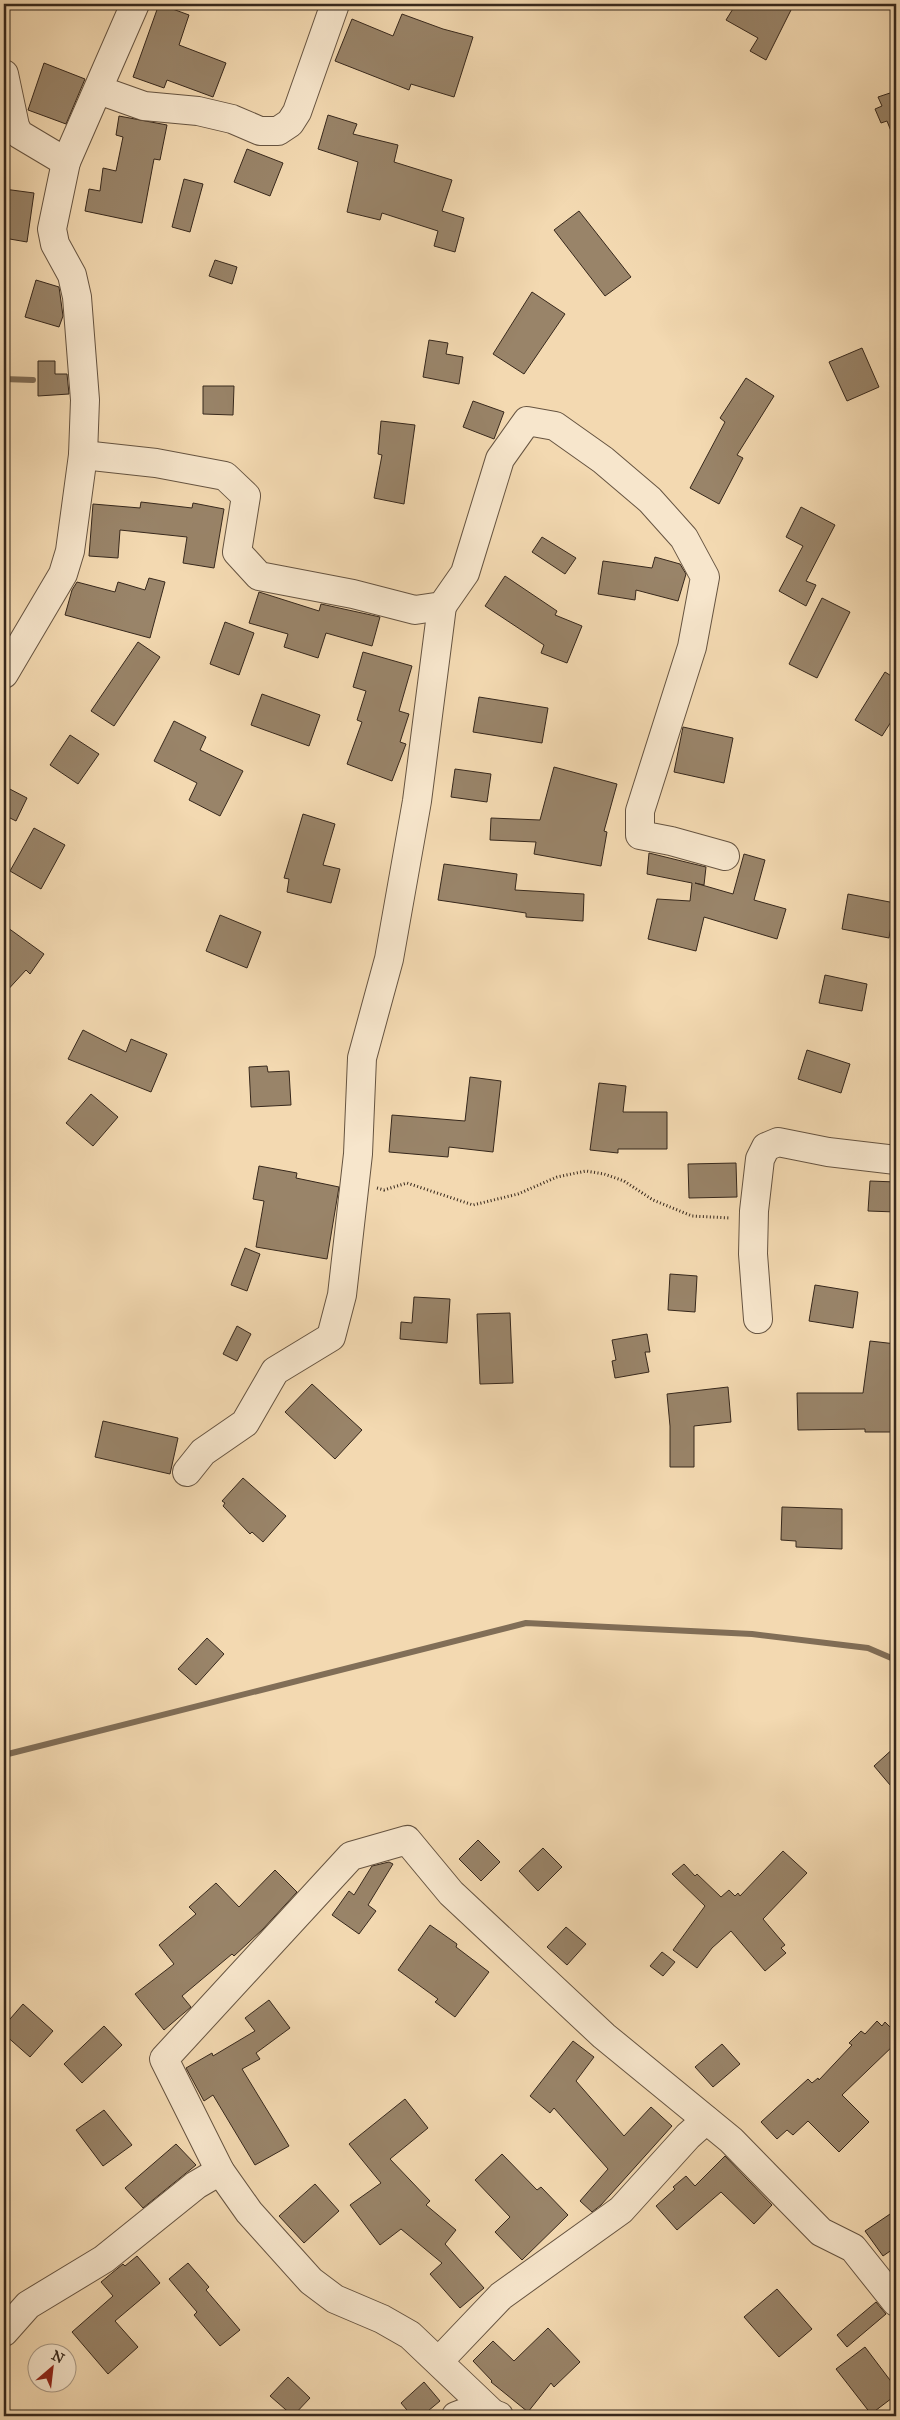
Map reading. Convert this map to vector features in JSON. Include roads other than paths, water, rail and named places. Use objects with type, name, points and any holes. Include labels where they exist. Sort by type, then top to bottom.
[{"type":"street","points":[[4,674],[62,574],[70,551],[83,455],[85,400],[77,297],[72,275],[55,244],[52,229],[66,162],[135,4]]},
{"type":"street","points":[[99,90],[144,106],[198,111],[232,119],[260,131],[278,131],[290,123],[297,112],[336,4]]},
{"type":"street","points":[[4,74],[15,126],[11,137],[66,162]]},
{"type":"street","points":[[187,1472],[204,1452],[245,1422],[275,1371],[331,1337],[342,1296],[354,1183],[362,1058],[389,959],[396,922],[417,801],[442,606],[465,573],[500,459],[527,421],[555,426],[603,460],[650,500],[684,538],[705,577],[692,647],[640,811],[640,836],[671,841],[725,856]]},
{"type":"street","points":[[83,455],[156,463],[225,476],[246,496],[236,552],[259,576],[353,594],[415,610],[442,606]]},
{"type":"street","points":[[758,1319],[754,1254],[754,1211],[760,1159],[766,1147],[778,1142],[828,1152],[896,1160]]},
{"type":"street","points":[[496,2414],[410,2335],[382,2319],[335,2298],[310,2281],[249,2212],[220,2171],[164,2059],[351,1856],[407,1840],[452,1893],[597,2029],[731,2140],[821,2232],[853,2248],[896,2302]]},
{"type":"street","points":[[439,2362],[501,2296],[621,2210],[688,2136],[706,2120]]},
{"type":"street","points":[[4,2332],[28,2305],[104,2259],[196,2185],[220,2171]]},
{"type":"street","points":[[456,2416],[477,2408],[496,2414]]},
{"type":"waterway","points":[[4,379],[33,380]]},
{"type":"waterway","points":[[4,1755],[526,1623],[752,1634],[868,1648],[896,1660]]}]
